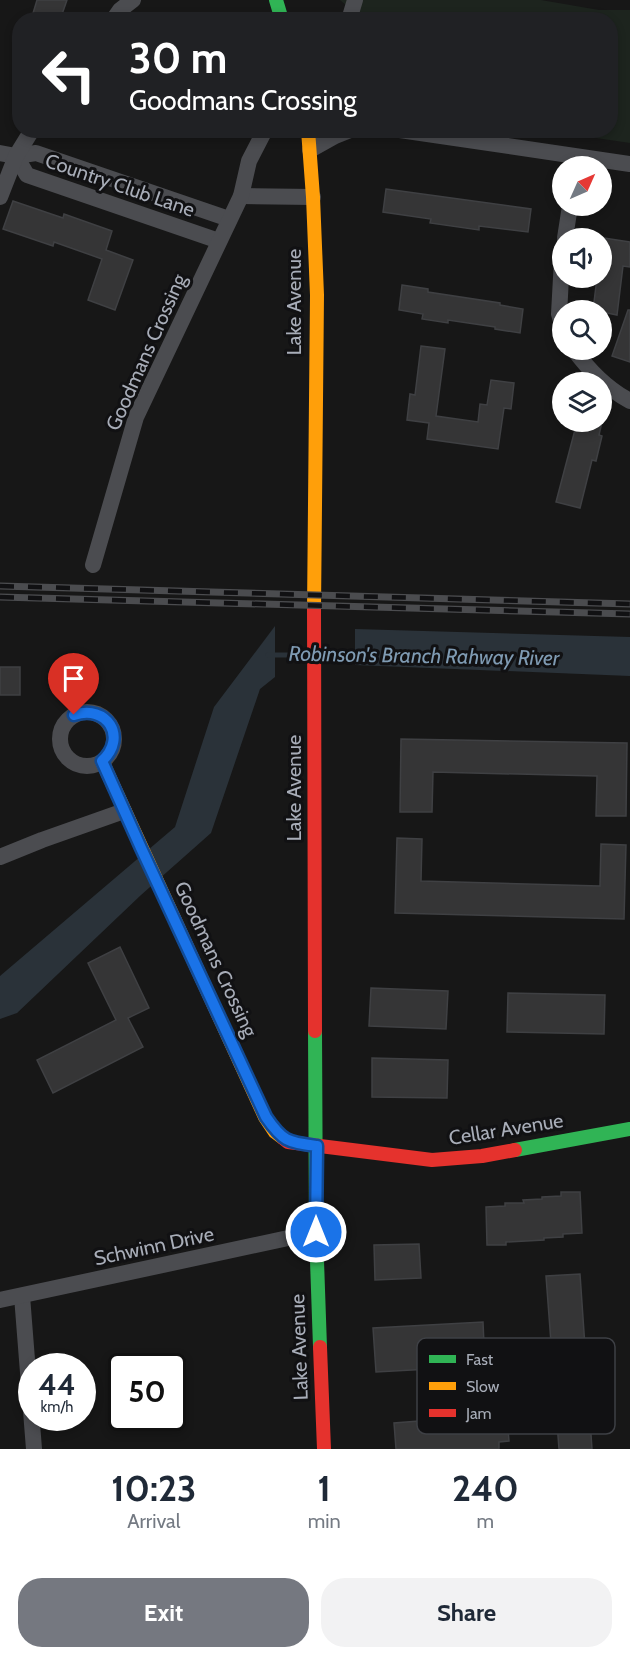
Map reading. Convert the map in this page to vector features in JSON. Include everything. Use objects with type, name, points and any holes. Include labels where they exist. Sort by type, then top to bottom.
[{"type":"main road","name":"Lake Avenue","points":[[309,138],[317,295],[314,512],[316,1232],[324,1449]]},
{"type":"main road","name":"Goodmans Crossing","points":[[102,761],[266,1117],[275,1132],[288,1142],[317,1146]]},
{"type":"main road","name":"Cellar Avenue","points":[[317,1146],[432,1160],[482,1156],[630,1129]]},
{"type":"street","points":[[120,12],[133,0]]},
{"type":"street","points":[[0,197],[8,155],[24,138]]},
{"type":"street","name":"Goodmans Crossing","points":[[93,565],[136,417],[241,195],[249,161],[261,138]]},
{"type":"street","points":[[310,150],[317,138]]},
{"type":"street","points":[[310,150],[331,138]]},
{"type":"street","points":[[444,138],[552,158]]},
{"type":"street","name":"Country Club Lane","points":[[8,155],[36,153],[229,219]]},
{"type":"street","name":"Country Club Lane","points":[[8,155],[27,175],[219,241]]},
{"type":"street","points":[[612,163],[630,164]]},
{"type":"street","points":[[241,195],[313,197]]},
{"type":"street","points":[[582,360],[611,390],[630,400]]},
{"type":"street","points":[[0,857],[124,811]]},
{"type":"street","name":"Schwinn Drive","points":[[0,1300],[316,1232]]},
{"type":"street","points":[[22,1296],[34,1449]]},
{"type":"shaded area","points":[[340,0],[541,0],[599,10],[630,10],[630,143],[596,138],[618,138],[618,12],[354,12]]},
{"type":"water","points":[[275,626],[275,677],[260,689],[211,833],[141,895],[17,1013],[0,1019],[0,976],[175,827],[214,707]]},
{"type":"water","points":[[355,629],[630,637],[630,676],[355,665]]},
{"type":"building","points":[[37,0],[67,0],[63,12],[33,12]]},
{"type":"building","points":[[386,189],[531,209],[528,232],[479,226],[479,230],[430,223],[431,219],[383,212]]},
{"type":"building","points":[[13,201],[63,218],[64,214],[112,231],[106,250],[133,260],[115,310],[88,300],[102,259],[54,242],[53,246],[3,229]]},
{"type":"building","points":[[612,239],[630,242],[630,267],[623,266],[617,315],[612,314],[612,300],[594,300],[596,288],[612,288]]},
{"type":"building","points":[[402,285],[428,289],[428,292],[500,303],[500,305],[523,309],[520,333],[448,320],[448,323],[422,319],[423,314],[399,310]]},
{"type":"building","points":[[628,310],[630,310],[630,362],[612,356]]},
{"type":"building","points":[[421,346],[445,349],[436,416],[478,422],[480,404],[487,405],[491,380],[514,383],[511,409],[504,408],[498,449],[427,439],[429,423],[407,420],[410,394],[415,395]]},
{"type":"building","points":[[574,432],[600,432],[599,435],[602,436],[596,461],[592,460],[580,508],[556,502]]},
{"type":"building","points":[[0,667],[20,667],[20,695],[0,695]]},
{"type":"building","points":[[401,739],[627,743],[626,816],[596,816],[597,776],[433,772],[432,812],[400,812]]},
{"type":"building","points":[[397,838],[422,839],[421,881],[600,886],[601,844],[626,845],[624,919],[395,913]]},
{"type":"building","points":[[120,947],[149,1008],[128,1018],[143,1047],[53,1093],[37,1060],[116,1020],[88,963]]},
{"type":"building","points":[[371,988],[448,991],[446,1029],[369,1026]]},
{"type":"building","points":[[508,993],[605,995],[604,1034],[507,1032]]},
{"type":"building","points":[[372,1058],[448,1060],[447,1098],[372,1097]]},
{"type":"building","points":[[561,1192],[580,1192],[582,1233],[563,1234],[563,1237],[544,1238],[544,1240],[506,1242],[506,1245],[487,1245],[486,1207],[561,1196]]},
{"type":"building","points":[[419,1244],[421,1278],[375,1280],[374,1245]]},
{"type":"building","points":[[580,1274],[584,1338],[551,1338],[546,1276]]},
{"type":"building","points":[[483,1322],[484,1338],[417,1338],[417,1370],[376,1372],[373,1328]]},
{"type":"building","points":[[417,1421],[417,1434],[508,1434],[509,1441],[499,1442],[499,1449],[396,1449],[394,1423]]},
{"type":"building","points":[[558,1434],[591,1434],[592,1449],[559,1449]]},
{"type":"waterway","name":"Robinson's Branch Rahway River","points":[[268,655],[310,655]]},
{"type":"waterway","name":"Robinson's Branch Rahway River","points":[[319,655],[361,656]]},
{"type":"railway","points":[[0,586],[630,604]]},
{"type":"railway","points":[[0,597],[630,614]]},
{"type":"traffic: fast","points":[[276,0],[280,12]]},
{"type":"traffic: fast","points":[[315,1031],[316,1232],[320,1347]]},
{"type":"traffic: fast","points":[[515,1150],[630,1129]]},
{"type":"traffic: slow","points":[[309,138],[317,295],[314,610]]},
{"type":"traffic: slow","points":[[102,761],[265,1117],[275,1132],[283,1138]]},
{"type":"traffic: jam","points":[[314,610],[315,1031]]},
{"type":"traffic: jam","points":[[283,1138],[288,1142],[432,1160],[482,1156],[515,1150]]},
{"type":"traffic: jam","points":[[320,1347],[324,1449]]},
{"type":"route","points":[[74,715],[92,712],[108,722],[112,730],[114,739],[112,748],[102,761],[266,1117],[275,1132],[288,1142],[317,1146],[316,1232]]}]
